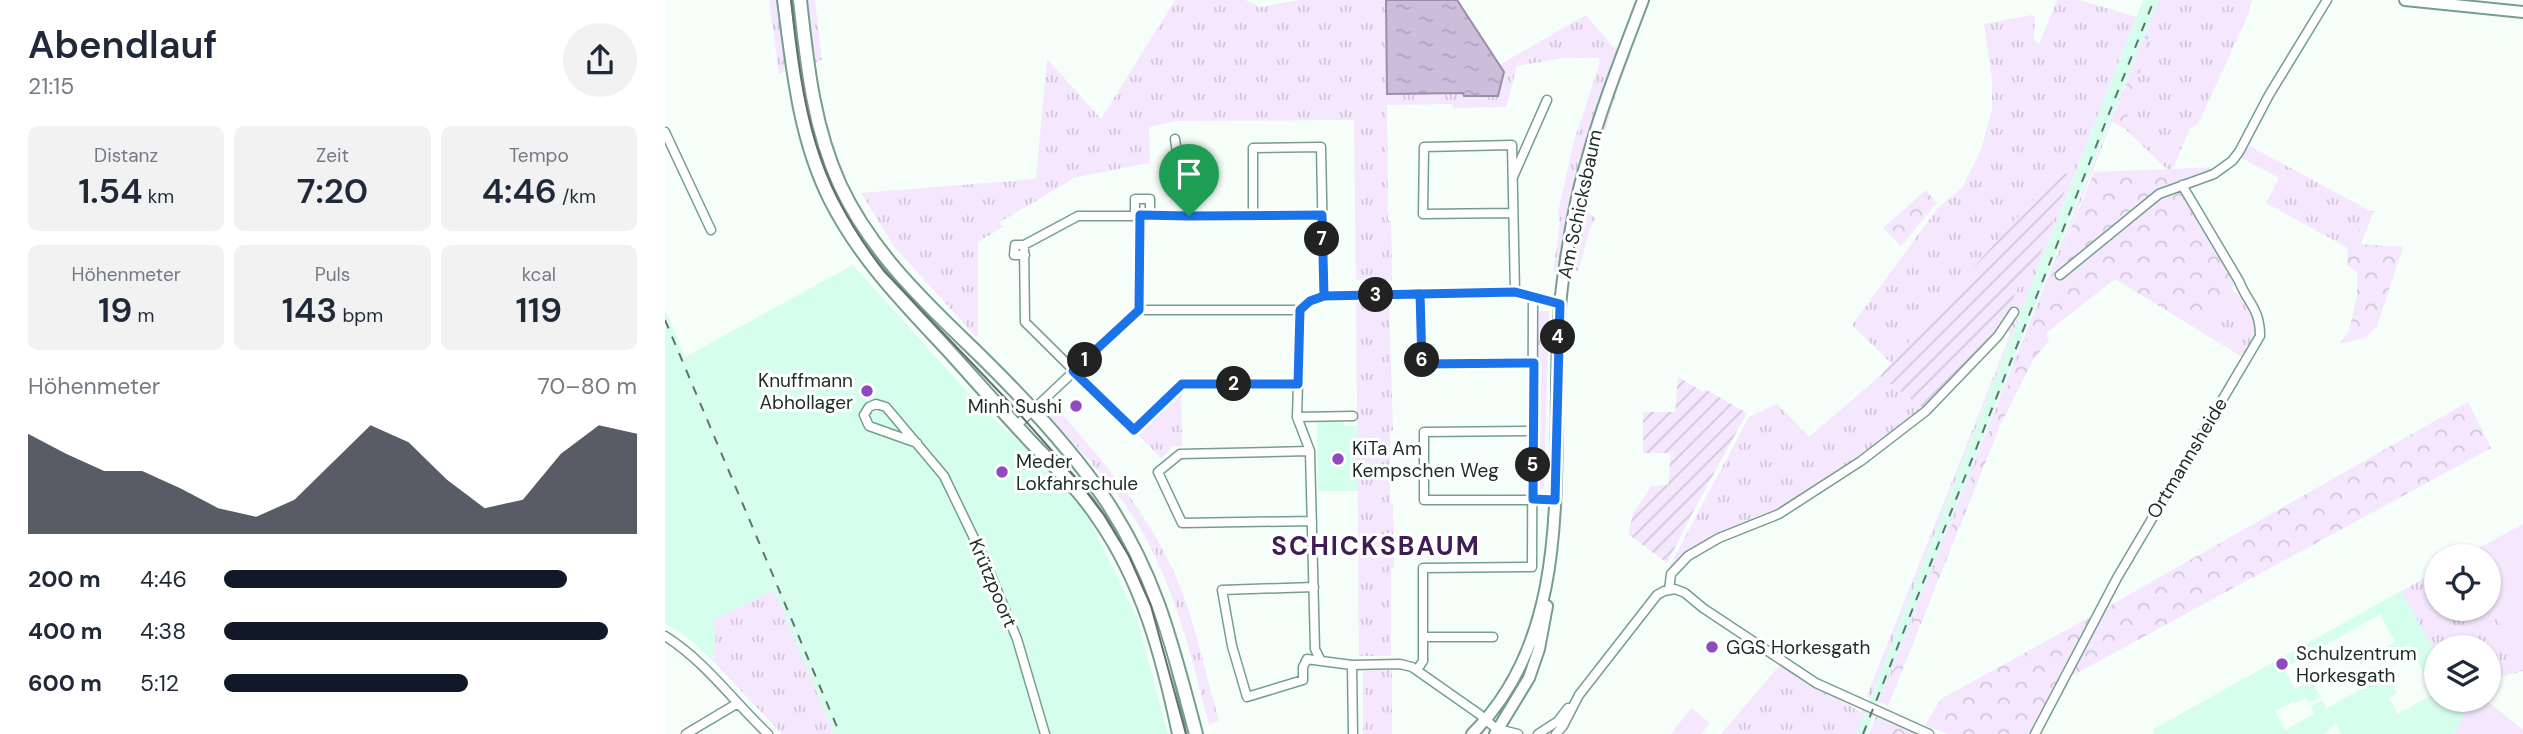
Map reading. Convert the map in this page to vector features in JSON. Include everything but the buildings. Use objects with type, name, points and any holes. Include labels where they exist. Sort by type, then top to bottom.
[{"type":"main road","points":[[784,0],[795,86],[804,128],[821,179],[843,223],[895,293],[1086,501],[1121,555],[1139,593],[1150,622],[1179,734]]},
{"type":"main road","points":[[800,0],[809,72],[820,129],[829,157],[851,206],[899,274],[1033,411],[1090,478],[1123,527],[1146,569],[1165,620],[1196,734]]},
{"type":"street","name":"Am Schicksbaum","points":[[1498,732],[1525,686],[1539,649],[1555,562],[1560,304],[1575,209],[1599,118],[1643,0]]},
{"type":"street","points":[[2060,275],[2159,194],[2221,171],[2239,152],[2269,95],[2326,0]]},
{"type":"street","points":[[2405,0],[2523,12]]},
{"type":"street","points":[[1512,180],[1547,100]]},
{"type":"street","points":[[665,132],[711,230]]},
{"type":"street","points":[[1175,139],[1177,153],[1188,153],[1189,216]]},
{"type":"street","points":[[1512,213],[1423,214],[1424,147],[1528,144]]},
{"type":"street","points":[[1512,145],[1515,292]]},
{"type":"street","points":[[1253,216],[1253,148],[1321,147],[1324,296]]},
{"type":"street","name":"Ortmannsheide","points":[[2035,734],[2117,578],[2260,335],[2257,309],[2246,297],[2182,185]]},
{"type":"street","points":[[1139,310],[1135,199],[1150,199],[1150,216]]},
{"type":"street","points":[[1298,384],[1182,384],[1134,430],[1025,322],[1024,245],[1078,216],[1322,215]]},
{"type":"street","points":[[1017,425],[1139,310],[1300,310],[1310,301],[1324,296],[1515,292],[1560,304]]},
{"type":"street","points":[[1420,294],[1422,364],[1534,363]]},
{"type":"street","name":"Am Schicksbaum","points":[[1423,638],[1423,568],[1532,567],[1533,296]]},
{"type":"street","points":[[1300,310],[1297,417],[1311,451],[1315,649],[1321,661]]},
{"type":"street","points":[[1669,590],[1671,573],[1688,556],[1719,538],[1779,514],[1861,461],[1926,411],[1998,336],[2014,312]]},
{"type":"street","name":"Krützpoort","points":[[917,443],[869,426],[864,415],[869,407],[876,404],[885,407],[917,443],[944,476],[986,563],[1017,639],[1045,734]]},
{"type":"street","points":[[1297,417],[1353,416]]},
{"type":"street","points":[[1534,432],[1424,432],[1424,500],[1555,500]]},
{"type":"street","points":[[1311,451],[1180,454],[1158,472],[1182,523],[1312,521]]},
{"type":"street","name":"Am Schicksbaum","points":[[1472,734],[1486,720],[1514,680],[1531,639],[1543,593],[1554,527]]},
{"type":"street","points":[[1314,587],[1222,590],[1232,646],[1247,697],[1303,680],[1303,667],[1307,659],[1352,664],[1400,664],[1417,670],[1486,720],[1498,732],[1518,734]]},
{"type":"street","points":[[1556,734],[1579,695],[1657,595],[1669,590],[1685,593],[1816,683],[1929,734]]},
{"type":"street","points":[[665,636],[686,649],[709,670],[768,734]]},
{"type":"street","points":[[1417,670],[1423,660],[1423,638],[1493,637]]},
{"type":"street","points":[[1352,664],[1353,734]]},
{"type":"street","points":[[1538,734],[1558,721],[1579,695]]},
{"type":"street","points":[[686,734],[738,703]]},
{"type":"shaded area","points":[[2143,0],[2159,0],[1866,734],[1856,734]]},
{"type":"shaded area","points":[[853,265],[979,405],[1043,464],[1086,513],[1137,618],[1168,734],[834,734],[774,590],[716,638],[712,660],[684,635],[665,624],[665,309],[685,357]]},
{"type":"shaded area","name":"KiTa Am Kempschen Weg","points":[[1317,420],[1344,420],[1345,426],[1357,426],[1358,491],[1318,491]]},
{"type":"shaded area","name":"Schulzentrum Horkesgath","points":[[2401,591],[2426,635],[2424,673],[2408,645],[2384,659],[2380,651],[2395,642],[2380,614],[2284,669],[2295,689],[2311,680],[2321,697],[2309,703],[2306,698],[2295,703],[2294,701],[2275,711],[2285,730],[2314,714],[2311,706],[2322,700],[2327,708],[2359,690],[2355,682],[2376,669],[2385,672],[2397,693],[2389,698],[2398,714],[2424,699],[2424,712],[2465,712],[2454,734],[2341,734],[2336,724],[2324,734],[2154,734],[2152,730]]},
{"type":"green space","points":[[769,0],[780,0],[789,70],[779,74]]},
{"type":"green space","points":[[804,0],[815,0],[822,60],[812,64]]},
{"type":"green space","points":[[1175,0],[1245,0],[1260,7],[1299,0],[1386,0],[1387,94],[1463,93],[1464,96],[1504,72],[1499,65],[1586,15],[1612,46],[1620,49],[1560,271],[1553,272],[1560,223],[1558,212],[1574,141],[1600,62],[1598,58],[1563,58],[1517,66],[1506,107],[1387,105],[1388,220],[1391,221],[1392,280],[1356,280],[1354,120],[1174,121],[1149,127],[1150,163],[1076,177],[1000,222],[1003,227],[978,242],[976,337],[893,245],[861,193],[1036,179],[1047,59],[1101,119]]},
{"type":"green space","points":[[2057,0],[2080,0],[2136,17],[1870,699],[1867,697],[1868,693],[2010,335],[2004,323],[2018,287],[2036,265],[2072,173],[2059,174],[2006,230],[1891,363],[1852,325],[1937,209],[1962,188],[1981,150],[1992,109],[1992,81],[1984,24],[2032,15],[2035,17],[2034,40],[2039,44]]},
{"type":"green space","points":[[2159,0],[2252,0],[2248,15],[2198,124],[2190,128],[2173,169],[2167,169],[2125,129],[2153,16],[2052,275],[2057,272],[2061,279],[2048,285],[1880,704],[1878,702]]},
{"type":"green space","points":[[2156,7],[2125,129],[2112,122]]},
{"type":"green space","points":[[1628,52],[1631,54],[1605,131],[1586,211],[1596,218],[1591,226],[1578,271],[1570,270],[1588,175]]},
{"type":"green space","points":[[2248,145],[2370,211],[2348,248],[2266,203],[2279,178],[2240,157]]},
{"type":"green space","points":[[2221,167],[2171,185],[2146,198],[2051,277],[2094,172]]},
{"type":"green space","points":[[2072,173],[2036,265],[2018,287],[2004,323],[1923,408],[1880,376],[2006,230],[2059,174]]},
{"type":"green space","points":[[2178,189],[2236,283],[2231,289],[2235,292],[2222,300],[2203,330],[2246,356],[2244,358],[2115,279],[2046,333],[2049,341],[2033,360],[2000,426],[1888,706],[1881,702],[2048,285],[2061,279],[2154,202]]},
{"type":"green space","points":[[1926,190],[1937,203],[1901,246],[1883,228]]},
{"type":"green space","points":[[2370,211],[2374,211],[2361,244],[2403,247],[2377,326],[2365,338],[2339,344],[2349,331],[2357,295],[2357,272],[2347,265],[2348,248]]},
{"type":"green space","points":[[2235,292],[2249,307],[2255,322],[2254,338],[2246,356],[2203,330],[2222,300]]},
{"type":"green space","points":[[1360,299],[1361,302],[1389,302],[1393,430],[1390,431],[1390,503],[1393,504],[1394,567],[1391,568],[1391,656],[1359,656],[1356,300]]},
{"type":"green space","points":[[1536,311],[1549,311],[1544,489],[1538,489]]},
{"type":"green space","points":[[1880,376],[1923,408],[1815,487],[1777,510],[1693,549],[1668,569],[1749,417],[1777,404],[1809,437]]},
{"type":"green space","points":[[1678,377],[1747,413],[1667,563],[1628,534],[1633,514],[1651,486],[1668,485],[1671,453],[1643,453],[1643,412],[1675,412]]},
{"type":"green space","points":[[1181,388],[1182,446],[1173,446],[1161,458],[1136,433]]},
{"type":"green space","points":[[2468,402],[2491,448],[2066,679],[2102,610]]},
{"type":"green space","points":[[1055,406],[1121,485],[1150,527],[1174,572],[1188,608],[1219,721],[1209,724],[1180,620],[1149,545],[1117,494],[1050,417]]},
{"type":"green space","points":[[2523,524],[2523,645],[2515,649],[2500,621],[2501,544],[2486,544]]},
{"type":"green space","points":[[2424,579],[2424,621],[2500,621],[2515,649],[2523,645],[2523,671],[2501,677],[2501,635],[2426,635],[2401,591]]},
{"type":"green space","points":[[774,590],[834,734],[782,734],[712,660],[716,638],[713,620]]},
{"type":"green space","points":[[2095,614],[2032,734],[1948,734],[1925,725],[1941,699]]},
{"type":"green space","points":[[1780,665],[1861,712],[1863,708],[1866,710],[1856,734],[1721,734]]},
{"type":"green space","points":[[1392,670],[1392,734],[1363,734],[1363,671]]},
{"type":"green space","points":[[1691,708],[1710,723],[1701,734],[1671,734]]},
{"type":"green space","points":[[2465,712],[2501,712],[2523,730],[2523,734],[2454,734]]},
{"type":"green space","points":[[1876,716],[1918,734],[1869,734]]},
{"type":"water","points":[[1386,0],[1457,0],[1504,72],[1498,96],[1464,96],[1463,93],[1387,94]]},
{"type":"tram line","points":[[791,0],[807,110],[827,175],[842,206],[860,238],[884,271],[1008,401],[1076,478],[1104,515],[1129,556],[1151,606],[1186,734]]},
{"type":"railway","points":[[1863,734],[2154,0]]},
{"type":"railway","points":[[665,320],[840,734]]},
{"type":"place","name":"Knuffmann Abhollager","points":[[867,391]]},
{"type":"place","name":"Minh Sushi","points":[[1076,406]]},
{"type":"place","name":"KiTa Am Kempschen Weg","points":[[1338,459]]},
{"type":"place","name":"Meder Lokfahrschule","points":[[1002,472]]},
{"type":"place","name":"GGS Horkesgath","points":[[1712,647]]},
{"type":"place","name":"Schulzentrum Horkesgath","points":[[2282,664]]},
{"type":"district","name":"SCHICKSBAUM","points":[[1376,546]]},
{"type":"route","points":[[1189,216],[1140,215],[1139,310],[1073,371],[1134,430],[1182,384],[1298,384],[1300,310],[1310,301],[1324,296],[1515,292],[1560,304],[1555,500],[1533,499],[1534,363],[1422,364],[1420,294],[1324,296],[1322,215],[1189,216]]}]
